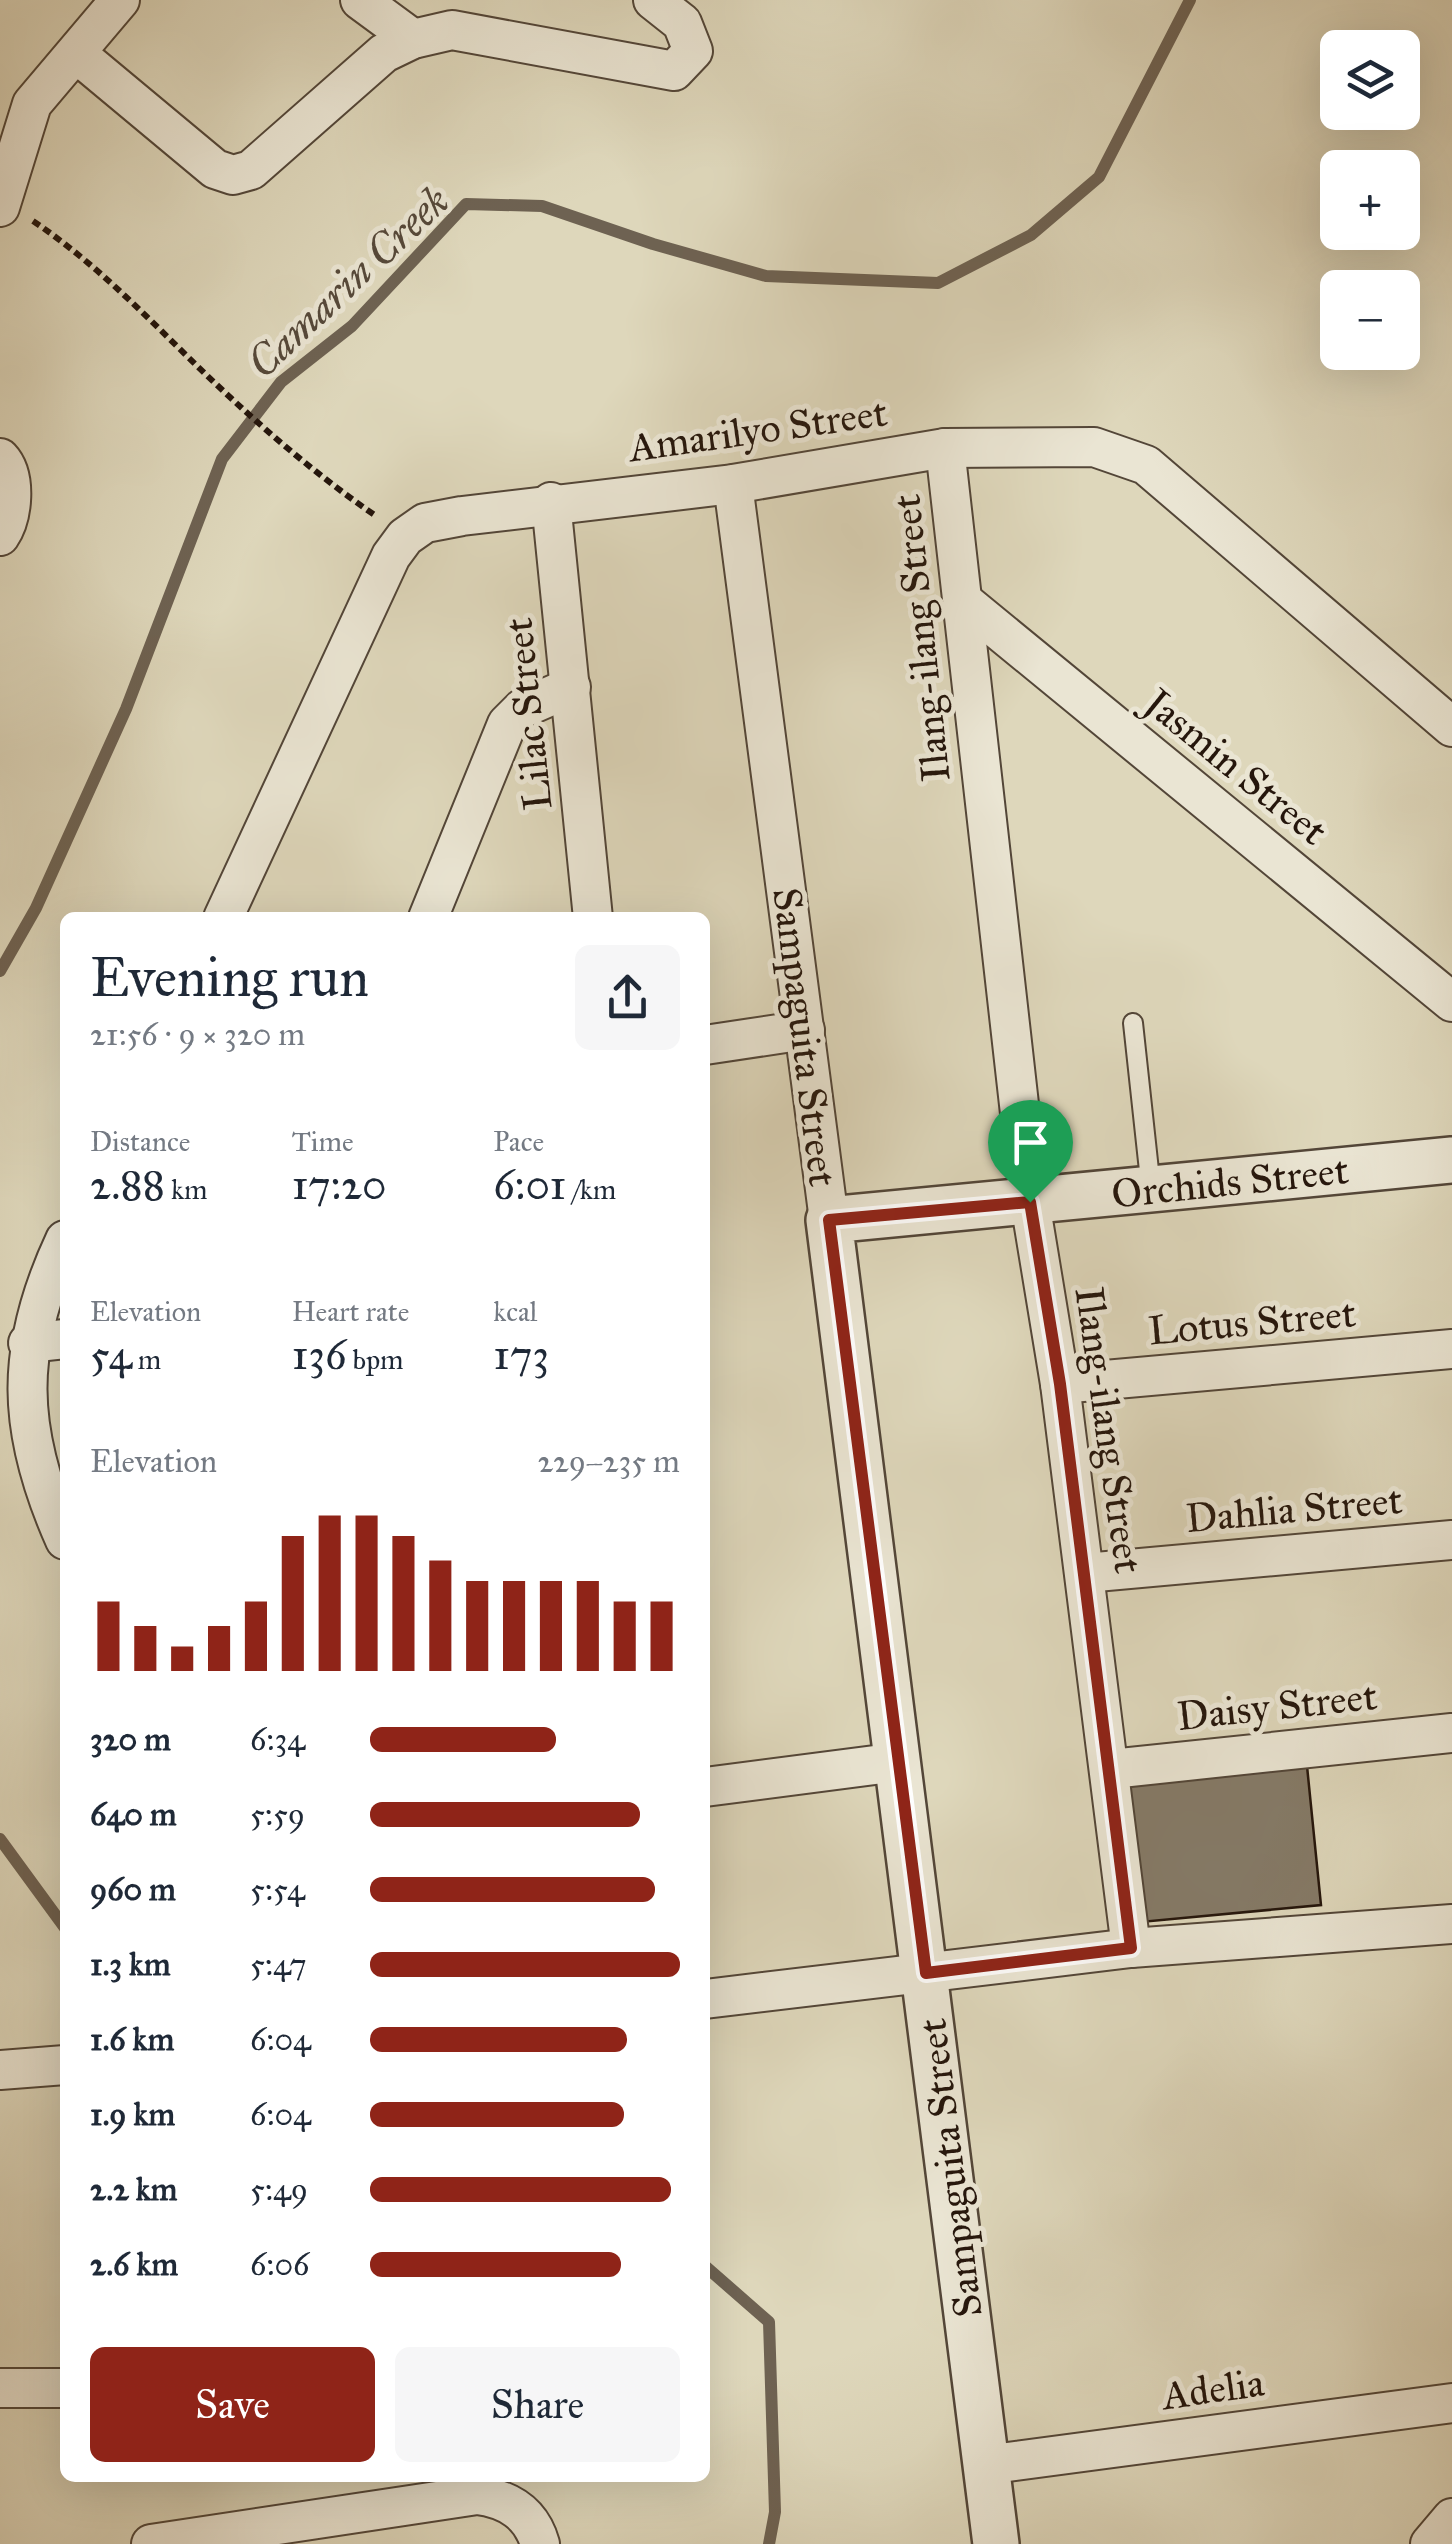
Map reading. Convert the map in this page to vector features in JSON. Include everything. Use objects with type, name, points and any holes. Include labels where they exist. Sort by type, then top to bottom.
[{"type":"street","points":[[2,204],[32,104],[120,0]]},
{"type":"street","points":[[360,0],[413,39]]},
{"type":"street","points":[[77,54],[215,169],[233,175],[252,170],[384,53],[413,39],[452,30],[674,72],[693,50],[682,23],[653,0]]},
{"type":"street","name":"Amarilyo Street","points":[[406,537],[425,524],[551,502],[733,484],[945,448],[1094,447],[1146,466],[1452,727]]},
{"type":"street","name":"Ilang-ilang Street","points":[[945,448],[1030,1202],[1060,1384],[1131,1948]]},
{"type":"street","points":[[0,536],[9,524],[11,498],[3,460]]},
{"type":"street","name":"Sampaguita Street","points":[[733,484],[996,2544]]},
{"type":"street","name":"Lilac Street","points":[[551,502],[592,912]]},
{"type":"street","points":[[226,912],[390,556],[406,537]]},
{"type":"street","name":"Jasmin Street","points":[[963,601],[1452,1002]]},
{"type":"street","points":[[430,912],[506,724],[523,708],[571,687]]},
{"type":"street","points":[[710,1044],[805,1030]]},
{"type":"street","name":"Orchids Street","points":[[829,1220],[1452,1160]]},
{"type":"street","points":[[60,1251],[41,1291],[28,1344],[26,1389],[60,1517]]},
{"type":"street","points":[[28,1344],[60,1340]]},
{"type":"street","name":"Lotus Street","points":[[1060,1384],[1452,1349]]},
{"type":"street","name":"Dahlia Street","points":[[1085,1573],[1452,1540]]},
{"type":"street","name":"Daisy Street","points":[[1111,1769],[1452,1733]]},
{"type":"street","points":[[710,1786],[898,1762]]},
{"type":"street","points":[[710,1998],[1131,1948],[1452,1924]]},
{"type":"street","points":[[0,2070],[60,2065]]},
{"type":"street","points":[[0,2388],[60,2388]]},
{"type":"street","name":"Adelia","points":[[986,2465],[1452,2403]]},
{"type":"street","points":[[151,2544],[477,2495],[500,2498],[521,2511],[536,2528],[540,2544]]},
{"type":"street","points":[[1430,2544],[1452,2518]]},
{"type":"lane","points":[[1133,1023],[1152,1190]]},
{"type":"path","points":[[2,204],[130,298],[191,360],[334,487],[406,537]]},
{"type":"building","points":[[1307,1766],[1321,1905],[1141,1922],[1127,1783]]},
{"type":"waterway","name":"Camarin Creek","points":[[0,971],[36,908],[126,709],[222,459],[281,382],[352,326],[466,204],[542,206],[653,244],[766,276],[938,283],[1031,235],[1099,177],[1190,0]]},
{"type":"waterway","name":"Camarin Creek","points":[[0,1839],[60,1921]]},
{"type":"waterway","name":"Camarin Creek","points":[[710,2270],[769,2322],[775,2512],[769,2544]]},
{"type":"route","points":[[1030,1202],[1060,1384],[1131,1948],[926,1973],[829,1220],[1030,1202]]}]
